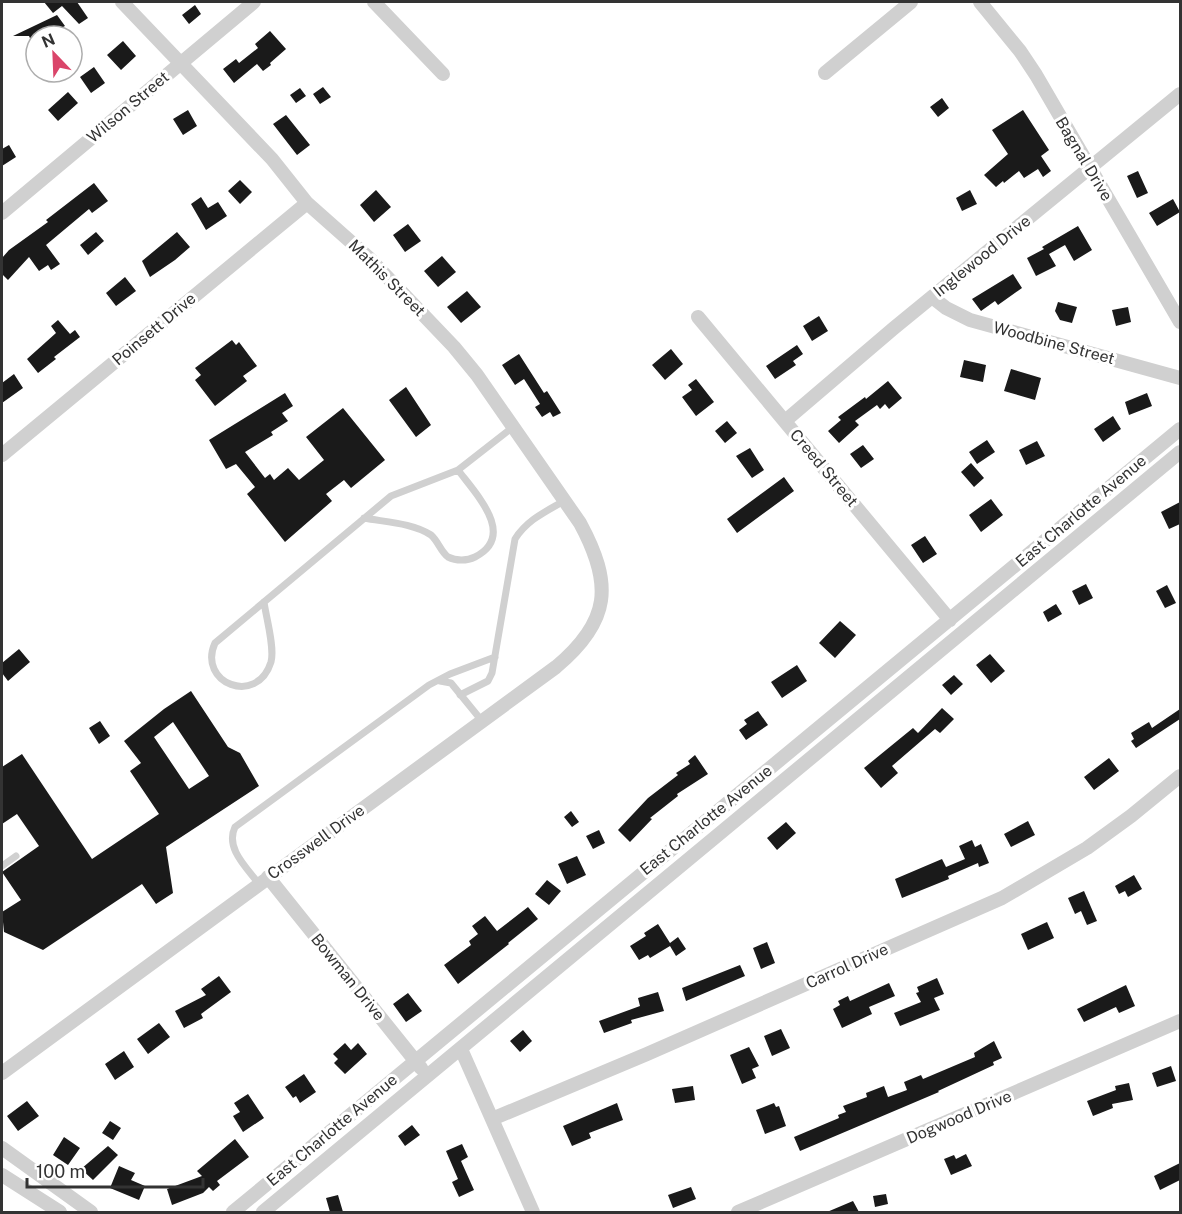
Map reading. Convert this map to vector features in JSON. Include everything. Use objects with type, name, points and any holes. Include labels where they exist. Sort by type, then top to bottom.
[{"type":"street","name":"Mathis Street","points":[[122,2],[272,159],[307,203],[369,258],[454,347],[477,375],[564,501],[590,543],[600,570],[601,589]]},
{"type":"street","name":"Wilson Street","points":[[2,213],[254,2]]},
{"type":"street","points":[[374,2],[443,74]]},
{"type":"street","points":[[825,73],[911,2]]},
{"type":"street","name":"Bagnal Drive","points":[[980,2],[1020,51],[1180,322]]},
{"type":"street","name":"Inglewood Drive","points":[[785,421],[1180,94]]},
{"type":"street","name":"Poinsett Drive","points":[[2,455],[307,203]]},
{"type":"street","name":"Woodbine Street","points":[[932,297],[946,308],[970,320],[1180,378]]},
{"type":"street","name":"Creed Street","points":[[698,317],[950,620]]},
{"type":"street","name":"East Charlotte Avenue","points":[[233,1212],[1180,429]]},
{"type":"street","name":"East Charlotte Avenue","points":[[263,1212],[1180,452]]},
{"type":"street","name":"Crosswell Drive","points":[[2,1072],[576,650],[593,626],[599,610],[601,589]]},
{"type":"street","name":"Carrol Drive","points":[[492,1119],[647,1054],[1002,898],[1087,848],[1180,776]]},
{"type":"street","name":"Bowman Drive","points":[[263,881],[428,1077]]},
{"type":"street","name":"Dogwood Drive","points":[[738,1212],[1180,1022]]},
{"type":"street","points":[[461,1049],[533,1212]]},
{"type":"street","points":[[2,1148],[92,1212]]},
{"type":"street","points":[[2,1175],[60,1212]]},
{"type":"lane","points":[[264,602],[272,660],[265,674],[252,685],[239,688],[228,685],[216,671],[212,660],[211,652],[215,644],[264,602],[391,496],[459,470],[513,427]]},
{"type":"lane","points":[[364,518],[424,531],[434,537],[448,556],[461,561],[473,559],[486,551],[492,542],[494,530],[486,508],[459,470]]},
{"type":"lane","points":[[460,695],[488,681],[492,673],[515,539],[529,522],[564,501]]},
{"type":"lane","points":[[263,881],[231,843],[231,835],[235,827],[429,685],[450,674],[495,657]]},
{"type":"lane","points":[[440,681],[451,683],[482,721]]},
{"type":"lane","points":[[2,866],[16,856]]},
{"type":"building","points":[[44,2],[77,2],[88,18],[79,24],[62,6],[53,13]]},
{"type":"building","points":[[195,5],[201,14],[189,24],[182,15]]},
{"type":"building","points":[[57,15],[64,24],[38,24]]},
{"type":"building","points":[[24,31],[24,36],[13,36]]},
{"type":"building","points":[[270,31],[286,49],[263,71],[257,64],[234,83],[223,69],[236,59],[239,63],[258,48],[255,44]]},
{"type":"building","points":[[123,41],[136,56],[121,70],[107,55]]},
{"type":"building","points":[[94,67],[105,83],[91,93],[84,83],[84,74]]},
{"type":"building","points":[[323,87],[331,97],[320,104],[313,94]]},
{"type":"building","points":[[300,88],[306,96],[296,103],[290,95]]},
{"type":"building","points":[[68,92],[78,103],[58,121],[48,110]]},
{"type":"building","points":[[942,98],[949,108],[938,117],[930,107]]},
{"type":"building","points":[[188,110],[197,126],[183,135],[173,119]]},
{"type":"building","points":[[1023,110],[1049,150],[1041,156],[1051,171],[1043,177],[1038,169],[1024,178],[1019,171],[996,187],[984,175],[1008,154],[992,130]]},
{"type":"building","points":[[286,115],[310,145],[297,155],[273,124]]},
{"type":"building","points":[[9,145],[16,157],[2,166],[2,149]]},
{"type":"building","points":[[1138,171],[1148,193],[1137,198],[1127,176]]},
{"type":"building","points":[[240,180],[252,192],[240,204],[228,191]]},
{"type":"building","points":[[94,183],[108,201],[92,213],[89,209],[46,245],[60,264],[51,270],[48,265],[39,271],[29,257],[8,280],[2,274],[2,258],[9,250],[48,222],[46,220]]},
{"type":"building","points":[[376,190],[391,207],[374,222],[360,205]]},
{"type":"building","points":[[970,190],[977,204],[962,211],[956,198]]},
{"type":"building","points":[[201,197],[208,208],[218,202],[227,216],[206,230],[191,204]]},
{"type":"building","points":[[1173,199],[1180,212],[1157,226],[1149,213]]},
{"type":"building","points":[[408,224],[421,241],[405,252],[393,235]]},
{"type":"building","points":[[1078,226],[1092,250],[1074,261],[1065,245],[1049,254],[1056,266],[1036,276],[1027,258]]},
{"type":"building","points":[[96,232],[104,241],[88,255],[80,245]]},
{"type":"building","points":[[177,232],[190,247],[150,277],[142,261]]},
{"type":"building","points":[[442,256],[456,272],[438,287],[424,271]]},
{"type":"building","points":[[1013,274],[1022,288],[998,305],[995,301],[981,311],[972,299]]},
{"type":"building","points":[[125,277],[136,291],[116,306],[106,293]]},
{"type":"building","points":[[467,291],[481,307],[461,323],[447,307]]},
{"type":"building","points":[[1058,302],[1077,307],[1072,323],[1060,320],[1055,311]]},
{"type":"building","points":[[1128,307],[1131,322],[1116,326],[1112,310]]},
{"type":"building","points":[[819,316],[828,331],[812,341],[803,326]]},
{"type":"building","points":[[58,320],[70,334],[75,330],[80,337],[38,373],[27,359],[56,333],[51,326]]},
{"type":"building","points":[[232,340],[236,345],[239,342],[257,366],[243,376],[247,381],[215,406],[195,380],[201,375],[195,368]]},
{"type":"building","points":[[797,345],[803,354],[793,361],[796,365],[775,379],[766,366]]},
{"type":"building","points":[[671,349],[683,364],[665,380],[652,365]]},
{"type":"building","points":[[519,354],[544,393],[547,391],[561,413],[553,417],[550,412],[542,417],[535,407],[540,404],[524,379],[515,385],[502,365]]},
{"type":"building","points":[[964,360],[986,365],[983,382],[960,377]]},
{"type":"building","points":[[1011,369],[1041,378],[1035,400],[1004,391]]},
{"type":"building","points":[[14,374],[23,388],[2,403],[2,383]]},
{"type":"building","points":[[696,379],[714,402],[696,416],[682,397],[692,390],[688,385]]},
{"type":"building","points":[[888,381],[902,398],[889,409],[885,404],[880,409],[877,405],[855,421],[859,425],[839,443],[828,431],[841,420],[838,417]]},
{"type":"building","points":[[406,387],[431,425],[416,437],[389,400]]},
{"type":"building","points":[[285,393],[293,406],[282,413],[288,421],[271,432],[273,435],[245,452],[265,478],[270,474],[274,480],[288,468],[299,480],[324,460],[306,437],[343,408],[385,460],[351,488],[344,480],[326,494],[332,501],[285,542],[247,494],[255,487],[236,464],[226,469],[209,440]]},
{"type":"building","points":[[1147,393],[1152,406],[1129,415],[1125,402]]},
{"type":"building","points":[[1113,416],[1121,429],[1103,442],[1094,429]]},
{"type":"building","points":[[727,421],[737,433],[725,443],[715,431]]},
{"type":"building","points":[[987,440],[995,452],[977,464],[969,452]]},
{"type":"building","points":[[1037,441],[1045,456],[1026,465],[1019,450]]},
{"type":"building","points":[[863,445],[874,459],[861,468],[850,454]]},
{"type":"building","points":[[750,448],[764,470],[752,478],[736,456]]},
{"type":"building","points":[[971,463],[984,478],[974,487],[961,472]]},
{"type":"building","points":[[784,477],[794,491],[737,533],[727,519]]},
{"type":"building","points":[[991,499],[1003,515],[981,532],[969,515]]},
{"type":"building","points":[[1180,502],[1180,524],[1169,529],[1161,512]]},
{"type":"building","points":[[925,536],[937,554],[923,563],[911,545]]},
{"type":"building","points":[[1086,584],[1093,598],[1079,605],[1072,591]]},
{"type":"building","points":[[1167,585],[1176,603],[1165,608],[1156,591]]},
{"type":"building","points":[[1056,604],[1062,614],[1048,622],[1043,612]]},
{"type":"building","points":[[840,621],[856,635],[835,658],[819,643]]},
{"type":"building","points":[[19,649],[30,662],[8,681],[2,673],[2,663]]},
{"type":"building","points":[[990,654],[1005,671],[991,683],[976,665]]},
{"type":"building","points":[[797,665],[807,681],[782,698],[771,682]]},
{"type":"building","points":[[954,675],[963,684],[951,695],[942,685]]},
{"type":"building","points":[[191,691],[228,747],[240,753],[259,786],[166,847],[173,893],[156,904],[142,884],[43,950],[4,932],[2,912],[21,900],[2,872],[39,846],[17,814],[2,824],[2,767],[22,754],[92,859],[159,814],[130,771],[141,763],[124,741]],"holes":[[[173,722],[209,776],[189,789],[154,737]]]},
{"type":"building","points":[[942,708],[954,719],[940,733],[935,729],[892,766],[898,773],[881,788],[864,768],[913,728],[918,733]]},
{"type":"building","points":[[1180,709],[1180,719],[1136,748],[1131,741],[1134,739],[1131,733],[1149,722],[1152,728]]},
{"type":"building","points":[[758,711],[768,725],[746,740],[739,730],[747,724],[744,720]]},
{"type":"building","points":[[100,721],[110,736],[99,744],[89,728]]},
{"type":"building","points":[[695,755],[708,774],[677,794],[678,796],[650,818],[652,819],[630,842],[618,830],[648,798],[678,775],[676,773],[690,764],[688,761]]},
{"type":"building","points":[[1109,758],[1119,771],[1094,790],[1084,777]]},
{"type":"building","points":[[571,811],[579,822],[572,827],[564,817]]},
{"type":"building","points":[[1028,821],[1035,835],[1011,847],[1004,834]]},
{"type":"building","points":[[786,822],[796,833],[777,850],[767,838]]},
{"type":"building","points":[[599,830],[605,843],[593,849],[586,836]]},
{"type":"building","points":[[972,840],[975,847],[981,844],[989,863],[979,867],[978,863],[948,876],[949,879],[902,898],[895,879],[942,859],[946,867],[965,859],[959,846]]},
{"type":"building","points":[[577,856],[586,875],[567,884],[558,864]]},
{"type":"building","points":[[1134,875],[1142,889],[1128,897],[1125,891],[1119,894],[1115,886]]},
{"type":"building","points":[[547,880],[561,891],[549,905],[535,894]]},
{"type":"building","points":[[1084,891],[1097,921],[1087,925],[1081,911],[1075,914],[1068,898]]},
{"type":"building","points":[[528,907],[538,919],[458,984],[444,965],[471,945],[469,941],[478,934],[472,926],[485,916],[497,931]]},
{"type":"building","points":[[1047,922],[1054,938],[1028,950],[1021,934]]},
{"type":"building","points":[[658,924],[670,943],[678,937],[686,949],[676,956],[670,946],[650,958],[648,955],[639,960],[630,946],[646,936],[644,933]]},
{"type":"building","points":[[767,942],[775,963],[761,969],[753,948]]},
{"type":"building","points":[[740,965],[745,976],[686,1001],[682,988]]},
{"type":"building","points":[[219,976],[231,992],[201,1014],[203,1018],[184,1028],[175,1011],[206,995],[201,989]]},
{"type":"building","points":[[937,978],[944,994],[934,998],[940,1010],[900,1026],[894,1013],[921,1002],[916,993],[919,992],[917,987]]},
{"type":"building","points":[[889,983],[895,996],[869,1007],[872,1014],[842,1028],[833,1009],[840,1005],[838,1001],[848,996],[850,1001]]},
{"type":"building","points":[[1126,985],[1135,1006],[1119,1013],[1116,1007],[1084,1022],[1077,1009]]},
{"type":"building","points":[[658,992],[664,1011],[631,1020],[632,1023],[604,1033],[599,1021],[640,1006],[638,998]]},
{"type":"building","points":[[408,993],[422,1011],[406,1022],[393,1004]]},
{"type":"building","points":[[159,1023],[170,1037],[148,1054],[137,1039]]},
{"type":"building","points":[[781,1029],[790,1048],[772,1056],[764,1036]]},
{"type":"building","points":[[523,1030],[532,1041],[520,1052],[510,1041]]},
{"type":"building","points":[[994,1041],[1002,1058],[993,1062],[994,1065],[939,1092],[800,1151],[794,1137],[839,1118],[838,1115],[846,1112],[843,1106],[867,1097],[866,1093],[884,1086],[888,1097],[907,1090],[904,1082],[921,1075],[923,1079],[975,1057],[974,1053]]},
{"type":"building","points":[[345,1043],[351,1050],[358,1043],[367,1054],[345,1074],[334,1063],[338,1059],[333,1054]]},
{"type":"building","points":[[749,1047],[759,1066],[752,1069],[756,1078],[742,1084],[730,1055]]},
{"type":"building","points":[[124,1051],[134,1067],[115,1080],[105,1064]]},
{"type":"building","points":[[1171,1066],[1176,1081],[1157,1087],[1152,1073]]},
{"type":"building","points":[[304,1074],[316,1092],[300,1103],[296,1096],[293,1098],[285,1087]]},
{"type":"building","points":[[1129,1083],[1133,1100],[1112,1104],[1113,1108],[1093,1116],[1087,1101],[1116,1090],[1115,1086]]},
{"type":"building","points":[[693,1086],[695,1100],[675,1103],[672,1089]]},
{"type":"building","points":[[248,1094],[264,1118],[243,1132],[233,1116],[240,1112],[234,1103]]},
{"type":"building","points":[[27,1101],[39,1116],[18,1131],[7,1116]]},
{"type":"building","points":[[617,1103],[623,1120],[589,1133],[591,1138],[572,1146],[563,1126]]},
{"type":"building","points":[[774,1103],[776,1107],[779,1106],[786,1126],[765,1134],[756,1110]]},
{"type":"building","points":[[110,1121],[121,1128],[113,1140],[102,1133]]},
{"type":"building","points":[[412,1125],[420,1135],[405,1146],[398,1136]]},
{"type":"building","points":[[64,1137],[80,1148],[68,1165],[53,1155]]},
{"type":"building","points":[[235,1139],[249,1157],[217,1181],[220,1185],[213,1191],[209,1187],[203,1193],[172,1205],[167,1189],[202,1176],[197,1171]]},
{"type":"building","points":[[462,1144],[468,1157],[461,1161],[474,1190],[459,1197],[452,1182],[458,1179],[446,1151]]},
{"type":"building","points":[[108,1146],[118,1155],[93,1180],[81,1169]]},
{"type":"building","points":[[966,1154],[972,1166],[951,1175],[944,1159],[954,1155],[956,1159]]},
{"type":"building","points":[[1180,1163],[1180,1180],[1160,1190],[1154,1176]]},
{"type":"building","points":[[119,1166],[135,1173],[131,1180],[145,1186],[139,1200],[110,1188]]},
{"type":"building","points":[[691,1187],[696,1199],[673,1208],[668,1195]]},
{"type":"building","points":[[886,1194],[888,1204],[875,1207],[873,1196]]},
{"type":"building","points":[[338,1195],[343,1212],[330,1212],[326,1198]]},
{"type":"building","points":[[853,1201],[859,1212],[827,1212]]}]
